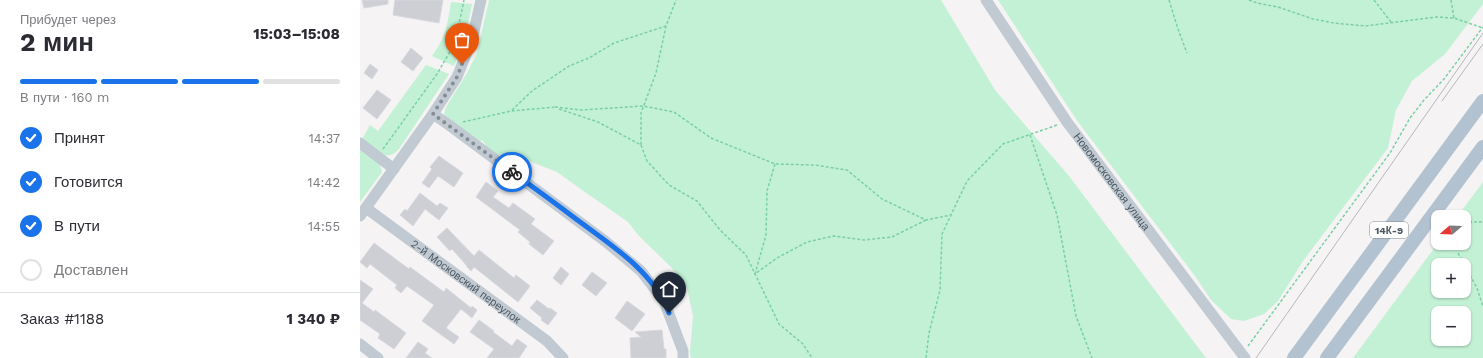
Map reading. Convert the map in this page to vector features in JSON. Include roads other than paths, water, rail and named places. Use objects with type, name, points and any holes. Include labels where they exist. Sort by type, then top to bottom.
[{"type":"main road","name":"14К-9","points":[[1294,358],[1483,101]]},
{"type":"main road","points":[[1327,358],[1483,147]]},
{"type":"street","points":[[363,212],[433,114],[457,77],[472,40],[481,0]]},
{"type":"street","name":"Новомосковская улица","points":[[986,0],[1067,122],[1243,356]]},
{"type":"street","points":[[433,114],[605,241],[641,271],[664,301],[683,351],[683,358]]},
{"type":"street","points":[[360,143],[394,169]]},
{"type":"street","name":"2-й Московский переулок","points":[[363,212],[547,341],[564,358]]},
{"type":"street","points":[[360,344],[378,358]]},
{"type":"tram line","points":[[1256,358],[1483,33]]},
{"type":"tram line","points":[[1442,101],[1483,44]]}]
